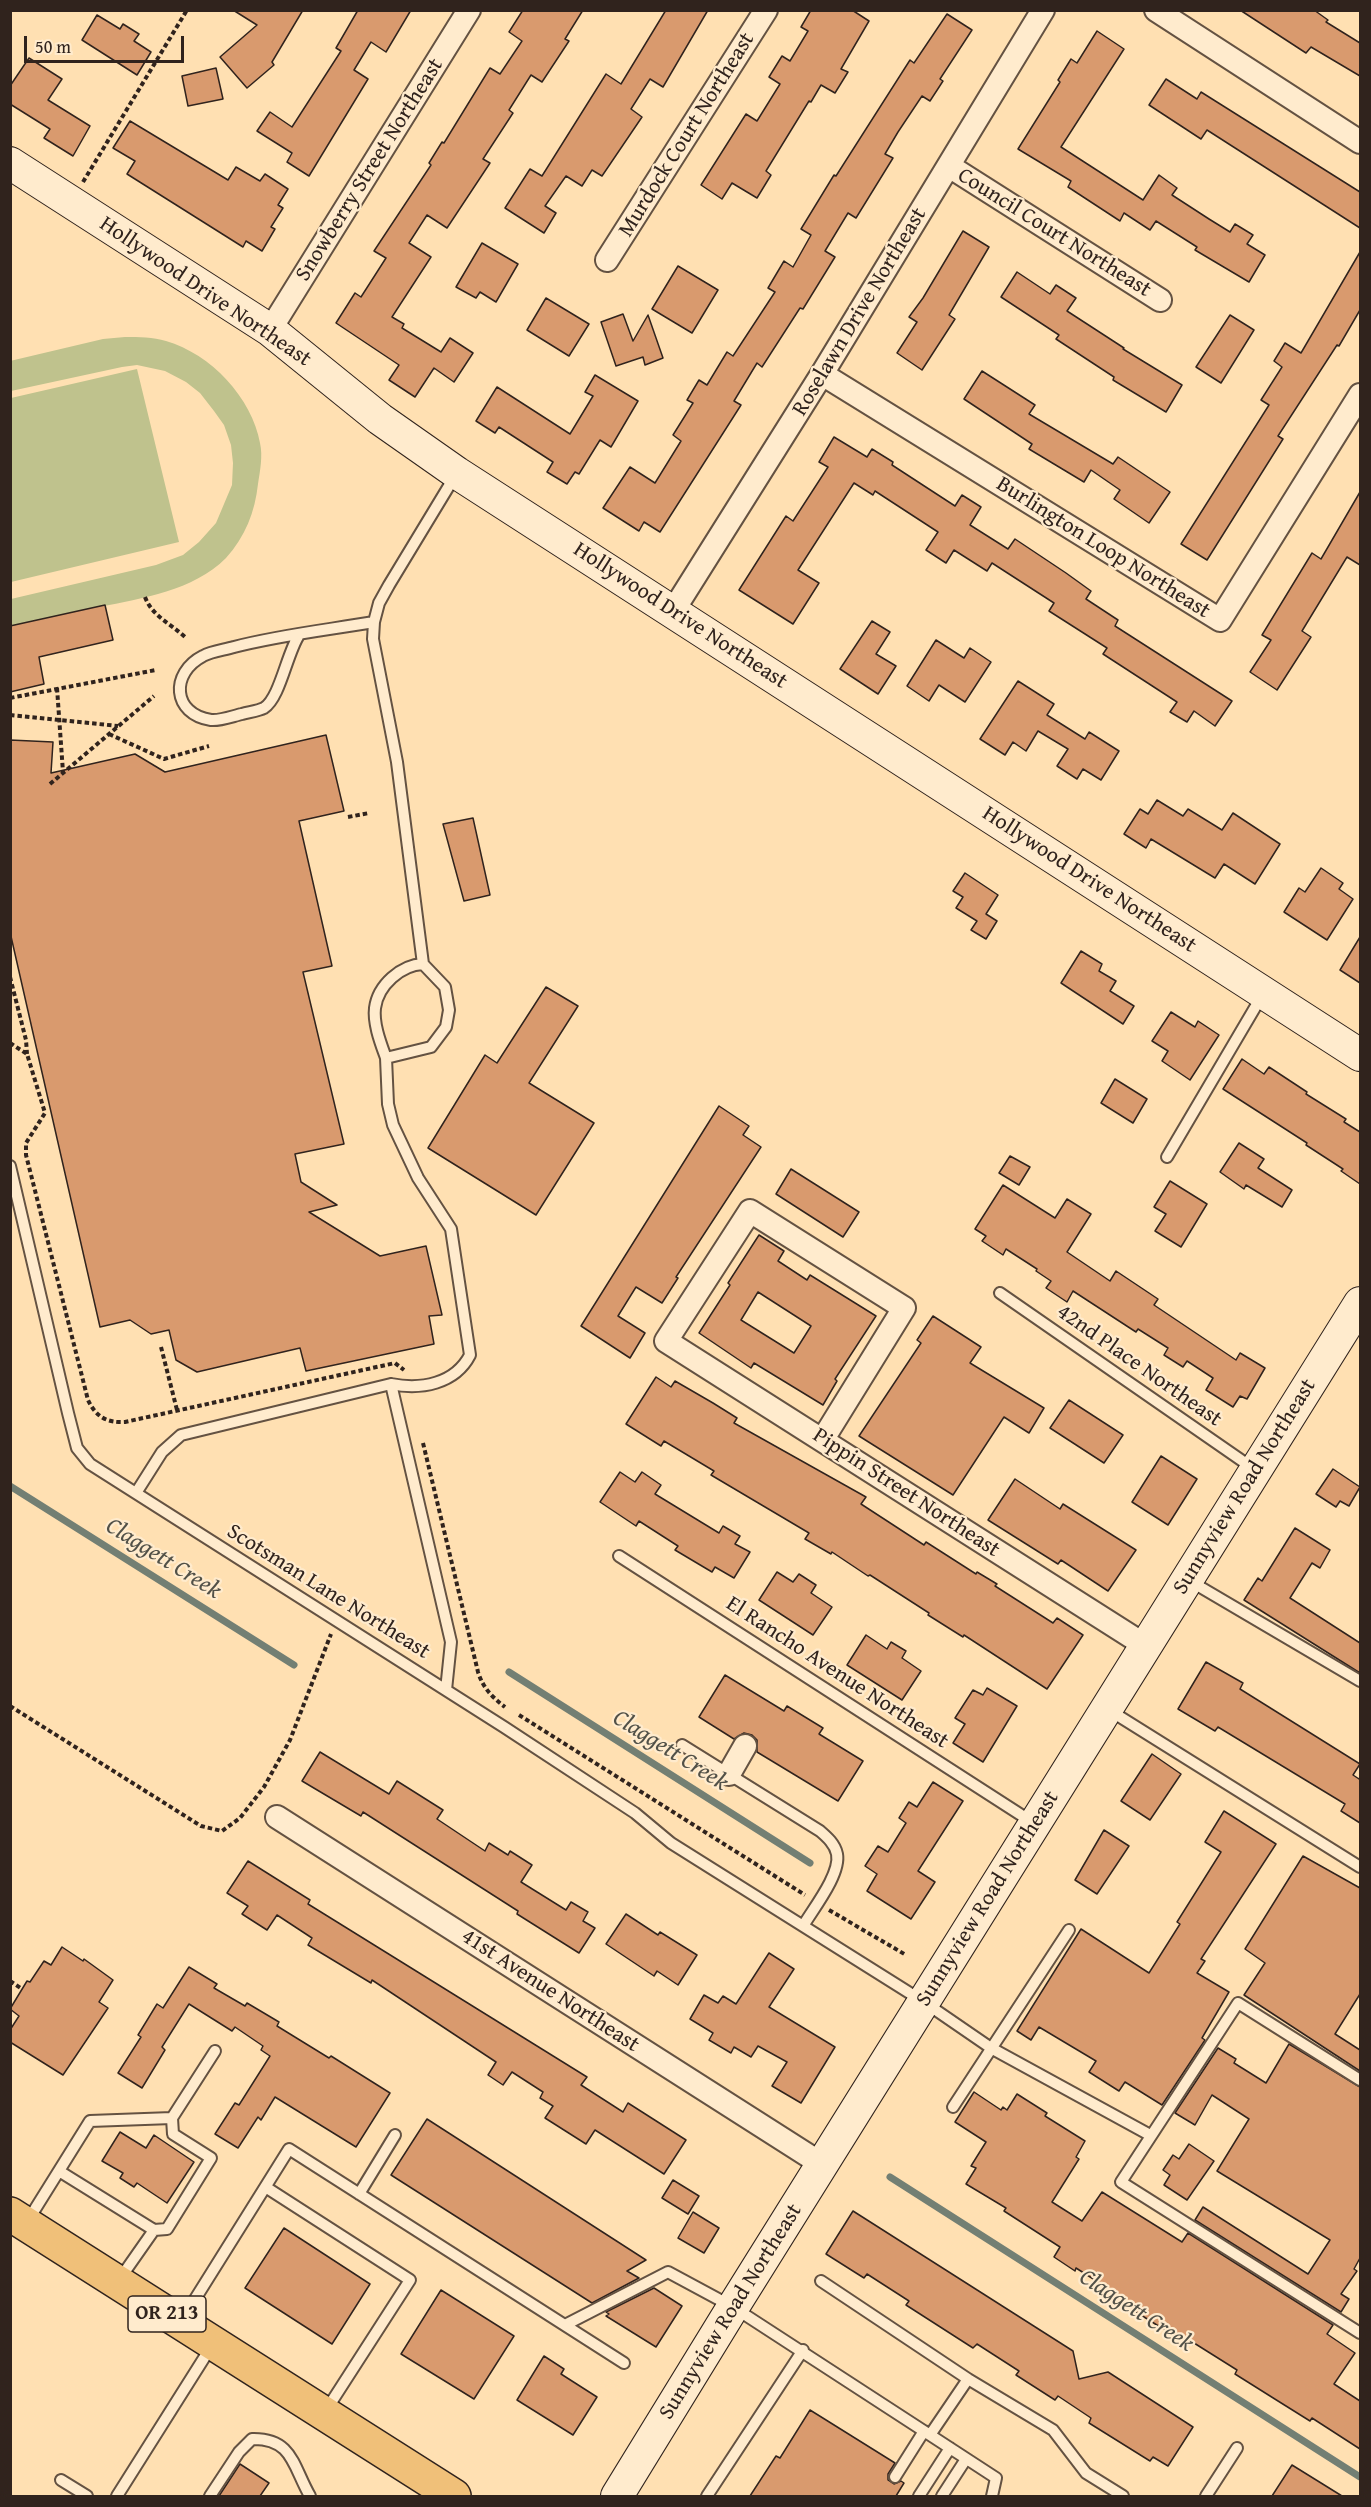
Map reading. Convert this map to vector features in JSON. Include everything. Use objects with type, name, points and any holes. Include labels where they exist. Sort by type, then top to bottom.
[{"type":"main road","name":"OR 213","points":[[18,2219],[454,2496]]},
{"type":"street","name":"Snowberry Street Northeast","points":[[270,330],[469,10]]},
{"type":"street","name":"Murdock Court Northeast","points":[[608,260],[766,10]]},
{"type":"street","name":"Roselawn Drive Northeast","points":[[673,611],[822,374],[1043,10]]},
{"type":"street","points":[[1156,10],[1360,142]]},
{"type":"street","name":"Hollywood Drive Northeast","points":[[10,164],[270,330],[380,419],[457,473],[1360,1055]]},
{"type":"street","name":"Council Court Northeast","points":[[949,166],[1160,300]]},
{"type":"street","name":"Burlington Loop Northeast","points":[[822,374],[1220,620],[1360,395]]},
{"type":"street","name":"Pippin Street Northeast","points":[[823,1439],[904,1308],[750,1211],[666,1341],[1146,1646]]},
{"type":"street","name":"Sunnyview Road Northeast","points":[[617,2496],[1360,1303]]},
{"type":"street","points":[[729,1774],[745,1746]]},
{"type":"street","name":"41st Avenue Northeast","points":[[277,1817],[823,2165]]},
{"type":"lane","points":[[386,1058],[431,1047],[446,1027],[449,1010],[445,987],[423,964],[410,847],[397,762],[376,657],[374,622],[379,603],[389,585],[457,473]]},
{"type":"lane","points":[[299,635],[291,647],[280,683],[271,701],[264,708],[213,721],[198,717],[184,705],[180,693],[181,676],[190,663],[206,654],[254,642],[374,622]]},
{"type":"lane","points":[[136,1493],[155,1461],[176,1438],[191,1431],[391,1384],[409,1388],[445,1380],[463,1367],[470,1354],[452,1229],[418,1178],[393,1125],[388,1104],[386,1058],[380,1041],[375,1008],[380,995],[394,975],[411,965],[423,964]]},
{"type":"lane","points":[[1167,1157],[1263,993]]},
{"type":"lane","name":"Scotsman Lane Northeast","points":[[10,1166],[77,1448],[90,1464],[446,1690],[635,1813],[671,1843],[924,2002],[991,2048],[1150,2135]]},
{"type":"lane","name":"42nd Place Northeast","points":[[1000,1293],[1257,1471]]},
{"type":"lane","points":[[391,1384],[451,1642],[446,1690]]},
{"type":"lane","name":"El Rancho Avenue Northeast","points":[[619,1556],[1034,1824]]},
{"type":"lane","points":[[1187,1579],[1360,1681]]},
{"type":"lane","points":[[1106,1708],[1360,1866]]},
{"type":"lane","points":[[682,1745],[820,1831],[832,1843],[837,1854],[834,1874],[803,1926]]},
{"type":"lane","points":[[954,2107],[1069,1930]]},
{"type":"lane","points":[[1360,2080],[1238,2003],[1121,2182],[1360,2333]]},
{"type":"lane","points":[[59,2171],[154,2230],[167,2229],[211,2158],[174,2134],[172,2118],[215,2051]]},
{"type":"lane","points":[[18,2219],[59,2171],[90,2121],[172,2118]]},
{"type":"lane","points":[[359,2194],[395,2135]]},
{"type":"lane","points":[[180,2323],[267,2188],[289,2149],[624,2363]]},
{"type":"lane","points":[[267,2188],[410,2280],[324,2414]]},
{"type":"lane","points":[[117,2283],[154,2230]]},
{"type":"lane","points":[[565,2325],[668,2272],[733,2307],[803,2350],[996,2478],[992,2496]]},
{"type":"lane","points":[[821,2281],[968,2379],[1053,2430],[1086,2473],[1124,2496]]},
{"type":"lane","points":[[117,2496],[213,2344]]},
{"type":"lane","points":[[707,2496],[803,2350]]},
{"type":"lane","points":[[895,2477],[968,2379]]},
{"type":"lane","points":[[210,2496],[239,2452],[252,2439],[269,2438],[282,2446],[292,2458],[299,2478],[310,2496]]},
{"type":"lane","points":[[919,2496],[950,2448]]},
{"type":"lane","points":[[1206,2496],[1236,2448]]},
{"type":"lane","points":[[942,2496],[966,2458]]},
{"type":"lane","points":[[61,2480],[87,2496]]},
{"type":"path","points":[[71,202],[187,10]]},
{"type":"path","points":[[144,597],[152,612],[172,624],[185,636]]},
{"type":"path","points":[[10,698],[156,670]]},
{"type":"path","points":[[57,688],[63,772]]},
{"type":"path","points":[[50,784],[154,696]]},
{"type":"path","points":[[10,715],[119,726]]},
{"type":"path","points":[[108,734],[164,759],[209,746]]},
{"type":"path","points":[[348,817],[369,813]]},
{"type":"path","points":[[10,977],[26,1040],[27,1054],[45,1113],[26,1143],[26,1155],[88,1400],[100,1418],[112,1422],[177,1410],[395,1363],[403,1367],[409,1388]]},
{"type":"path","points":[[10,1043],[27,1054]]},
{"type":"path","points":[[161,1347],[177,1410]]},
{"type":"path","points":[[421,1432],[478,1672],[491,1696],[817,1902],[906,1955]]},
{"type":"path","points":[[10,1707],[201,1826],[222,1832],[240,1818],[264,1787],[290,1740],[329,1638],[338,1622]]},
{"type":"path","points":[[10,1981],[22,1989]]},
{"type":"green space","points":[[125,337],[156,339],[183,347],[213,367],[239,394],[256,426],[260,443],[260,469],[252,514],[239,542],[226,558],[213,569],[183,586],[150,596],[11,627],[11,599],[156,565],[183,555],[199,542],[216,523],[232,485],[231,445],[224,425],[200,393],[186,382],[165,371],[137,365],[11,391],[10,361],[103,339]]},
{"type":"green space","points":[[137,369],[179,542],[11,582],[11,398]]},
{"type":"building","points":[[233,10],[303,10],[272,62],[274,65],[247,88],[220,57],[257,25]]},
{"type":"building","points":[[358,10],[411,10],[386,52],[371,42],[354,70],[368,79],[309,176],[287,162],[292,153],[257,131],[270,112],[292,127],[341,51],[336,48]]},
{"type":"building","points":[[523,10],[583,10],[565,39],[569,41],[542,82],[531,75],[509,110],[513,113],[483,159],[490,163],[447,228],[427,215],[409,243],[431,257],[392,317],[404,324],[402,328],[441,352],[450,338],[473,353],[454,382],[434,368],[415,397],[389,380],[399,365],[336,323],[355,293],[361,297],[386,258],[374,251],[431,165],[429,163],[442,142],[444,143],[490,68],[500,74],[522,41],[509,32]]},
{"type":"building","points":[[666,10],[708,10],[663,87],[650,79],[631,109],[642,117],[602,176],[592,170],[582,186],[566,176],[545,206],[556,213],[544,233],[505,208],[530,169],[542,176],[606,74],[621,84]]},
{"type":"building","points":[[811,10],[852,10],[869,21],[841,69],[848,72],[835,93],[821,85],[811,102],[809,101],[766,171],[771,175],[757,198],[732,183],[722,199],[701,185],[746,114],[757,121],[780,84],[769,77],[782,56],[790,61],[808,31],[801,27]]},
{"type":"building","points":[[1240,10],[1314,10],[1328,20],[1326,22],[1360,43],[1360,76],[1311,47],[1306,53]]},
{"type":"building","points":[[947,14],[972,30],[940,79],[943,81],[930,101],[922,96],[898,132],[885,154],[893,158],[856,218],[848,213],[825,251],[835,257],[803,309],[800,308],[762,367],[757,363],[734,401],[741,405],[660,532],[644,522],[639,531],[603,508],[630,467],[655,483],[681,441],[673,435],[693,403],[687,400],[699,380],[707,385],[727,352],[733,356],[775,292],[768,288],[784,261],[793,267],[811,235],[801,229],[834,175],[836,176],[910,60],[914,63]]},
{"type":"building","points":[[97,15],[120,29],[123,24],[139,34],[134,41],[151,52],[137,75],[82,40]]},
{"type":"building","points":[[1097,31],[1124,49],[1061,147],[1143,200],[1159,175],[1177,188],[1172,195],[1209,219],[1230,232],[1235,224],[1253,235],[1247,244],[1265,255],[1249,282],[1195,250],[1197,247],[1156,221],[1150,230],[1124,213],[1120,221],[1068,187],[1071,181],[1018,149],[1060,82],[1058,80],[1071,59],[1077,63]]},
{"type":"building","points":[[29,58],[62,79],[48,100],[90,126],[73,156],[44,138],[50,129],[10,104],[10,86]]},
{"type":"building","points":[[216,68],[223,99],[188,106],[182,76]]},
{"type":"building","points":[[1166,79],[1197,99],[1201,92],[1360,192],[1360,228],[1207,130],[1201,139],[1149,105]]},
{"type":"building","points":[[130,121],[228,180],[236,167],[260,181],[265,174],[288,189],[278,205],[283,208],[271,227],[275,229],[262,251],[246,241],[243,247],[127,174],[135,161],[113,148]]},
{"type":"building","points":[[963,231],[989,247],[949,315],[955,319],[922,370],[897,353],[917,322],[909,317]]},
{"type":"building","points":[[482,243],[518,264],[496,302],[480,292],[476,298],[456,287]]},
{"type":"building","points":[[1360,252],[1360,310],[1339,346],[1337,345],[1278,436],[1283,439],[1207,560],[1181,544],[1269,405],[1261,400],[1282,367],[1274,361],[1285,343],[1301,353]]},
{"type":"building","points":[[678,266],[718,290],[692,333],[652,309]]},
{"type":"building","points":[[1017,272],[1050,294],[1056,285],[1076,298],[1067,311],[1182,385],[1166,412],[1113,380],[1114,377],[1056,339],[1059,335],[1001,297]]},
{"type":"building","points":[[546,298],[589,324],[569,356],[527,330]]},
{"type":"building","points":[[623,314],[633,341],[648,315],[663,358],[645,365],[643,357],[616,366],[601,322]]},
{"type":"building","points":[[1230,315],[1254,330],[1221,383],[1196,367]]},
{"type":"building","points":[[982,371],[1035,405],[1029,414],[1113,464],[1118,457],[1170,492],[1149,523],[1114,499],[1120,490],[1091,470],[1084,482],[1029,449],[1032,444],[964,399]]},
{"type":"building","points":[[595,375],[638,401],[611,447],[600,440],[579,474],[575,472],[567,484],[547,472],[553,462],[499,427],[495,433],[476,421],[497,387],[570,434],[593,396],[585,392]]},
{"type":"building","points":[[834,437],[867,457],[872,449],[893,462],[892,465],[955,506],[962,495],[981,507],[970,525],[1008,549],[1015,539],[1066,573],[1091,591],[1086,599],[1118,620],[1115,626],[1232,701],[1215,726],[1194,711],[1187,722],[1170,712],[1177,702],[1103,654],[1107,648],[1049,611],[1054,603],[992,563],[987,571],[954,550],[946,563],[926,550],[938,532],[875,491],[873,495],[854,483],[798,570],[819,583],[793,624],[739,590],[786,516],[793,521],[828,467],[819,462]]},
{"type":"building","points":[[1360,492],[1360,565],[1347,557],[1302,631],[1311,637],[1277,690],[1250,672],[1271,640],[1262,635],[1312,553],[1321,559]]},
{"type":"building","points":[[105,605],[113,640],[39,657],[44,684],[10,692],[10,626]]},
{"type":"building","points":[[872,621],[890,632],[876,654],[896,666],[878,694],[840,669]]},
{"type":"building","points":[[936,640],[964,658],[970,648],[991,662],[965,702],[939,685],[929,701],[907,686]]},
{"type":"building","points":[[1018,681],[1054,704],[1047,715],[1085,739],[1089,732],[1119,751],[1101,780],[1083,769],[1077,779],[1057,766],[1068,749],[1038,731],[1026,751],[1013,742],[1005,755],[980,739]]},
{"type":"building","points":[[326,735],[344,811],[299,821],[332,966],[303,972],[344,1144],[295,1154],[301,1182],[337,1205],[309,1212],[380,1256],[426,1246],[442,1315],[429,1316],[434,1344],[306,1371],[300,1348],[197,1372],[176,1360],[169,1330],[151,1334],[130,1320],[100,1327],[10,932],[10,740],[53,742],[51,773],[135,754],[165,772]]},
{"type":"building","points":[[1157,800],[1183,816],[1188,809],[1222,830],[1233,813],[1280,844],[1255,884],[1224,864],[1215,878],[1151,839],[1146,848],[1124,834],[1140,809],[1148,814]]},
{"type":"building","points":[[473,818],[490,895],[464,901],[443,824]]},
{"type":"building","points":[[1321,868],[1343,883],[1339,889],[1353,899],[1327,940],[1284,912],[1299,888],[1305,892]]},
{"type":"building","points":[[965,873],[998,895],[986,914],[997,921],[986,939],[971,930],[977,921],[956,908],[963,897],[953,891]]},
{"type":"building","points":[[1360,937],[1360,983],[1340,970]]},
{"type":"building","points":[[1081,951],[1102,964],[1099,971],[1116,981],[1110,991],[1134,1006],[1123,1024],[1061,983]]},
{"type":"building","points":[[546,987],[578,1006],[529,1083],[594,1123],[536,1215],[428,1148],[485,1055],[497,1063]]},
{"type":"building","points":[[1171,1012],[1195,1027],[1198,1021],[1219,1035],[1190,1080],[1162,1061],[1168,1051],[1152,1041]]},
{"type":"building","points":[[1242,1059],[1264,1074],[1269,1067],[1346,1119],[1344,1122],[1360,1132],[1360,1184],[1341,1171],[1343,1169],[1306,1145],[1307,1143],[1223,1089]]},
{"type":"building","points":[[1115,1079],[1147,1099],[1133,1123],[1101,1103]]},
{"type":"building","points":[[719,1106],[749,1126],[743,1135],[761,1147],[676,1277],[678,1278],[662,1303],[636,1287],[618,1316],[645,1333],[630,1358],[581,1326]]},
{"type":"building","points":[[1239,1143],[1264,1159],[1258,1168],[1292,1190],[1282,1207],[1246,1185],[1244,1189],[1220,1172]]},
{"type":"building","points":[[1010,1156],[1030,1167],[1019,1185],[999,1173]]},
{"type":"building","points":[[791,1169],[859,1212],[843,1237],[776,1194]]},
{"type":"building","points":[[1170,1181],[1207,1204],[1181,1247],[1155,1231],[1166,1214],[1154,1207]]},
{"type":"building","points":[[1003,1185],[1055,1218],[1067,1199],[1091,1214],[1067,1252],[1110,1281],[1116,1271],[1158,1299],[1154,1305],[1236,1360],[1240,1353],[1265,1368],[1247,1399],[1240,1396],[1233,1407],[1206,1390],[1213,1378],[1187,1361],[1183,1367],[1164,1355],[1168,1348],[1138,1329],[1136,1332],[1073,1291],[1067,1302],[1046,1288],[1051,1281],[1036,1271],[1037,1269],[1006,1249],[1003,1255],[982,1241],[986,1236],[975,1229]]},
{"type":"building","points":[[759,1235],[784,1251],[778,1261],[807,1280],[810,1275],[876,1316],[835,1379],[837,1381],[823,1405],[754,1363],[751,1368],[699,1333],[730,1285],[728,1283]],"holes":[[[758,1292],[811,1326],[794,1353],[741,1320]]]},
{"type":"building","points":[[933,1316],[981,1347],[970,1363],[1044,1408],[1029,1433],[1004,1417],[953,1495],[859,1436],[921,1343],[917,1340]]},
{"type":"building","points":[[656,1377],[671,1387],[675,1381],[713,1403],[737,1418],[734,1423],[866,1497],[861,1504],[924,1545],[926,1542],[976,1574],[977,1572],[997,1584],[995,1586],[1053,1623],[1057,1618],[1083,1635],[1047,1689],[964,1635],[963,1637],[928,1615],[929,1613],[870,1575],[868,1576],[832,1552],[831,1554],[805,1539],[809,1533],[711,1475],[714,1471],[664,1441],[661,1446],[626,1424]]},
{"type":"building","points":[[1069,1400],[1123,1435],[1104,1463],[1050,1428]]},
{"type":"building","points":[[1161,1456],[1197,1479],[1168,1525],[1132,1502]]},
{"type":"building","points":[[1333,1469],[1360,1487],[1349,1506],[1340,1501],[1336,1507],[1316,1494]]},
{"type":"building","points":[[620,1472],[635,1482],[642,1472],[661,1485],[655,1494],[719,1533],[723,1526],[740,1536],[735,1544],[750,1552],[734,1578],[715,1567],[712,1572],[675,1550],[678,1546],[639,1521],[636,1526],[600,1502]]},
{"type":"building","points":[[1015,1479],[1060,1509],[1063,1504],[1136,1550],[1108,1591],[1061,1560],[1058,1564],[988,1520]]},
{"type":"building","points":[[1295,1528],[1330,1550],[1320,1568],[1312,1563],[1290,1598],[1360,1643],[1360,1673],[1244,1600],[1258,1578],[1262,1581]]},
{"type":"building","points":[[777,1572],[793,1582],[799,1574],[816,1585],[811,1593],[832,1607],[813,1635],[759,1600]]},
{"type":"building","points":[[866,1635],[887,1649],[891,1642],[906,1651],[902,1658],[921,1671],[902,1700],[847,1665]]},
{"type":"building","points":[[1206,1662],[1243,1683],[1240,1689],[1360,1764],[1353,1775],[1359,1779],[1360,1777],[1360,1823],[1341,1811],[1345,1804],[1218,1727],[1215,1731],[1178,1709]]},
{"type":"building","points":[[725,1675],[784,1711],[787,1706],[823,1728],[819,1734],[863,1761],[838,1801],[757,1752],[757,1740],[752,1735],[744,1733],[734,1739],[699,1717]]},
{"type":"building","points":[[987,1688],[1017,1706],[983,1762],[953,1743],[965,1724],[955,1718],[973,1690],[983,1695]]},
{"type":"building","points":[[320,1752],[389,1794],[397,1781],[443,1810],[437,1819],[485,1851],[489,1843],[508,1855],[510,1851],[532,1865],[521,1882],[566,1910],[571,1902],[588,1912],[583,1921],[595,1928],[579,1953],[517,1914],[518,1911],[363,1812],[361,1816],[302,1781]]},
{"type":"building","points":[[1152,1754],[1181,1774],[1150,1820],[1121,1801]]},
{"type":"building","points":[[933,1782],[963,1801],[918,1871],[935,1882],[911,1919],[867,1891],[877,1874],[865,1866],[878,1846],[888,1852],[906,1823],[899,1818],[909,1802],[917,1807]]},
{"type":"building","points":[[1224,1811],[1276,1844],[1201,1959],[1205,1961],[1197,1973],[1229,1992],[1202,2038],[1205,2040],[1162,2105],[1125,2082],[1119,2091],[1089,2072],[1096,2061],[1039,2027],[1031,2040],[1017,2031],[1081,1929],[1149,1973],[1180,1924],[1177,1922],[1221,1852],[1205,1842]]},
{"type":"building","points":[[1104,1830],[1129,1846],[1097,1894],[1075,1880]]},
{"type":"building","points":[[1303,1856],[1360,1888],[1360,1994],[1335,2034],[1360,2050],[1360,2071],[1244,1995],[1265,1963],[1245,1949]]},
{"type":"building","points":[[248,1861],[310,1900],[308,1904],[587,2077],[581,2085],[623,2112],[628,2103],[686,2140],[664,2174],[595,2130],[586,2144],[545,2118],[553,2106],[540,2098],[543,2092],[512,2072],[503,2085],[488,2075],[496,2062],[372,1980],[371,1983],[308,1945],[312,1938],[277,1915],[267,1930],[242,1914],[248,1906],[227,1893]]},
{"type":"building","points":[[626,1914],[658,1935],[660,1932],[697,1955],[678,1985],[657,1971],[654,1976],[606,1944]]},
{"type":"building","points":[[62,1947],[83,1961],[84,1959],[113,1980],[99,2002],[108,2008],[63,2075],[10,2042],[10,2030],[19,2016],[10,2009],[27,1981],[30,1982],[44,1961],[51,1965]]},
{"type":"building","points":[[769,1953],[794,1969],[769,2007],[835,2047],[801,2103],[772,2086],[787,2062],[758,2046],[751,2057],[734,2047],[731,2053],[709,2040],[713,2033],[690,2019],[704,1995],[718,2003],[723,1996],[736,2004]]},
{"type":"building","points":[[189,1967],[217,1984],[214,1988],[245,2006],[247,2003],[279,2022],[277,2026],[390,2093],[356,2147],[275,2097],[261,2120],[258,2117],[238,2148],[215,2134],[235,2103],[239,2105],[270,2056],[261,2050],[263,2046],[235,2027],[232,2031],[189,2004],[162,2047],[165,2050],[142,2088],[118,2073],[141,2037],[138,2035],[157,2004],[163,2008]]},
{"type":"building","points":[[1289,2044],[1360,2087],[1360,2258],[1354,2269],[1357,2271],[1341,2294],[1349,2299],[1341,2312],[1195,2220],[1203,2207],[1308,2274],[1330,2240],[1217,2171],[1249,2119],[1212,2095],[1195,2125],[1175,2113],[1218,2048],[1236,2059],[1234,2063],[1266,2083]]},
{"type":"building","points":[[974,2092],[1001,2110],[1003,2107],[1007,2110],[1017,2094],[1047,2113],[1045,2116],[1085,2141],[1076,2157],[1079,2159],[1052,2202],[1082,2221],[1102,2192],[1182,2242],[1188,2233],[1333,2325],[1327,2334],[1355,2353],[1334,2384],[1360,2401],[1360,2449],[1312,2418],[1310,2421],[1235,2374],[1237,2370],[1194,2343],[1192,2345],[1117,2300],[1120,2296],[1054,2257],[1060,2247],[1004,2211],[1006,2208],[966,2184],[976,2168],[971,2166],[986,2142],[955,2122]]},
{"type":"building","points":[[427,2119],[646,2260],[627,2271],[639,2278],[592,2303],[391,2175]]},
{"type":"building","points":[[120,2132],[146,2148],[154,2135],[194,2162],[167,2203],[137,2183],[134,2187],[120,2178],[123,2173],[102,2161]]},
{"type":"building","points":[[1189,2144],[1214,2161],[1187,2200],[1164,2185],[1170,2175],[1163,2170],[1173,2155],[1179,2159]]},
{"type":"building","points":[[673,2180],[699,2196],[688,2214],[662,2198]]},
{"type":"building","points":[[853,2211],[1073,2351],[1079,2379],[1108,2372],[1193,2427],[1168,2466],[1153,2457],[1150,2461],[1089,2423],[1091,2418],[1058,2396],[1055,2400],[1016,2375],[1019,2371],[977,2344],[973,2348],[906,2305],[909,2301],[867,2274],[864,2278],[826,2254]]},
{"type":"building","points":[[693,2212],[719,2228],[704,2253],[678,2238]]},
{"type":"building","points":[[284,2228],[370,2284],[332,2344],[245,2288]]},
{"type":"building","points":[[654,2288],[682,2306],[656,2347],[606,2316],[609,2314],[606,2312]]},
{"type":"building","points":[[441,2290],[514,2336],[474,2399],[401,2354]]},
{"type":"building","points":[[544,2356],[564,2369],[561,2374],[597,2397],[573,2435],[517,2400]]},
{"type":"building","points":[[810,2410],[895,2463],[888,2474],[888,2480],[894,2484],[901,2481],[904,2483],[896,2496],[750,2496],[776,2456],[780,2458]]},
{"type":"building","points":[[240,2464],[269,2483],[260,2496],[219,2496]]},
{"type":"building","points":[[1292,2465],[1342,2496],[1272,2496]]},
{"type":"waterway","name":"Claggett Creek","points":[[10,1486],[294,1665]]},
{"type":"waterway","name":"Claggett Creek","points":[[509,1672],[810,1863]]},
{"type":"waterway","name":"Claggett Creek","points":[[890,2177],[1360,2477]]}]
